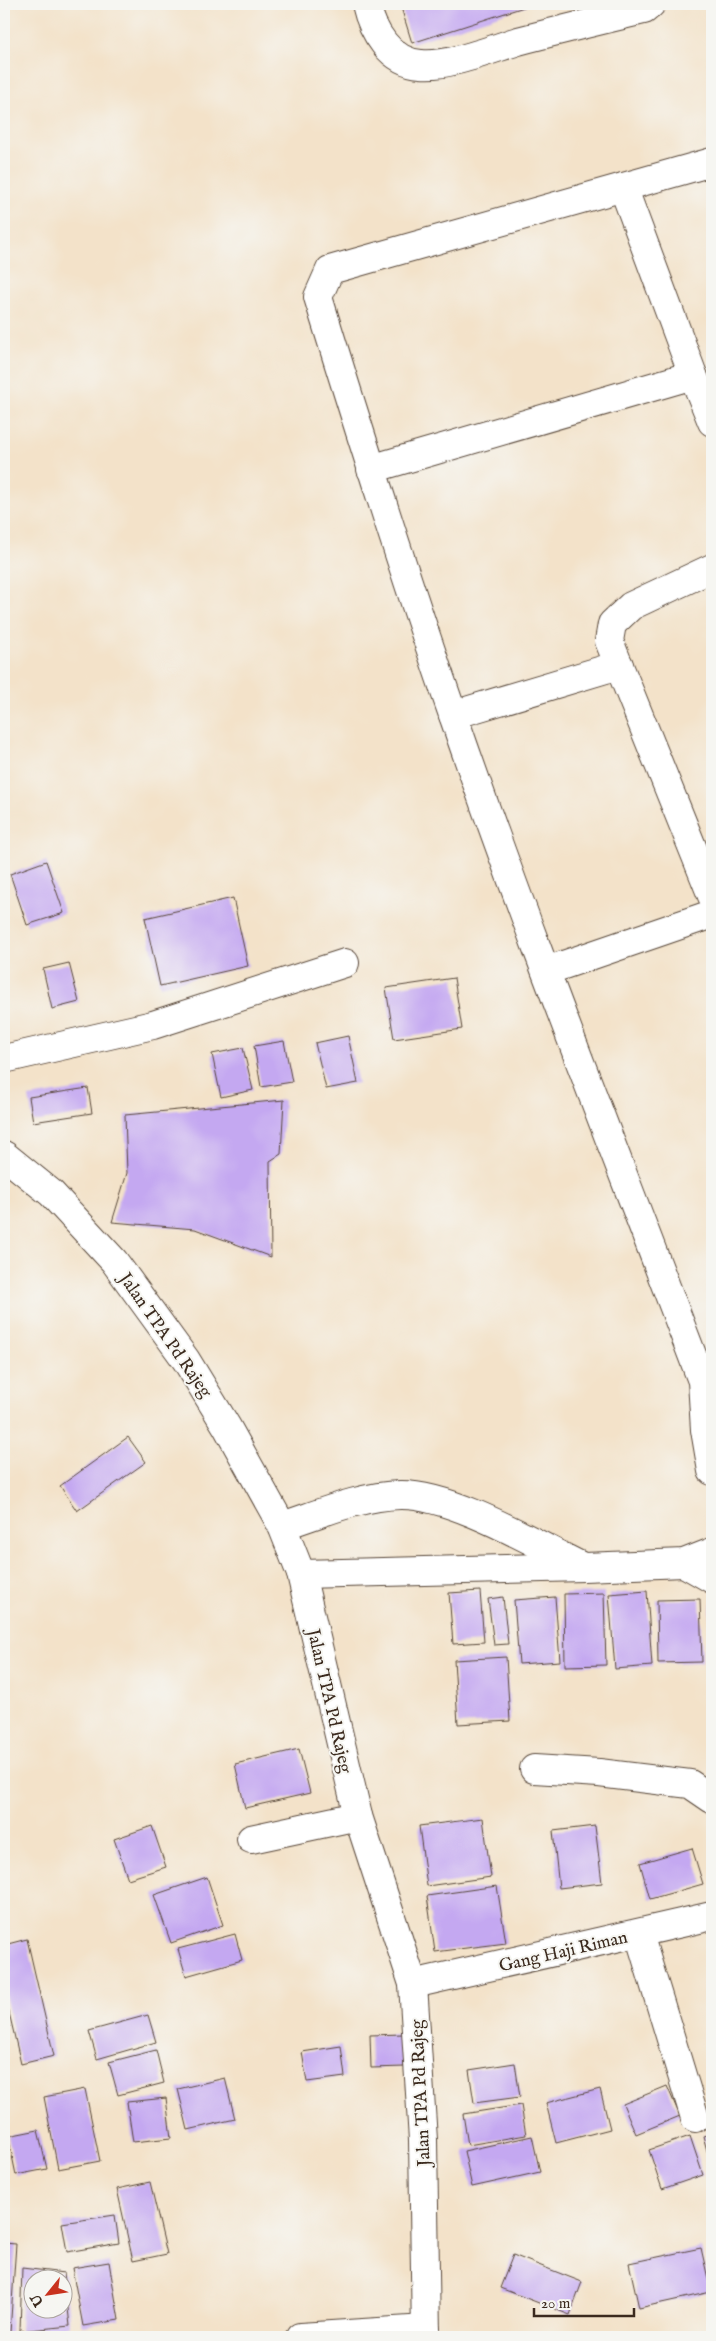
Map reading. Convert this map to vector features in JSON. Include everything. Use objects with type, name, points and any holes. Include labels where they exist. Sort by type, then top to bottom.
[{"type":"street","points":[[366,4],[370,20],[384,44],[400,58],[421,64],[444,62],[558,30],[644,10],[651,4]]},
{"type":"street","points":[[712,162],[330,270],[318,297],[371,469],[453,715],[546,970],[707,1374],[705,1430],[712,1471]]},
{"type":"street","points":[[624,187],[712,422]]},
{"type":"street","points":[[371,469],[693,375]]},
{"type":"street","points":[[712,568],[631,606],[612,624],[610,641],[712,896]]},
{"type":"street","points":[[453,715],[619,665]]},
{"type":"street","points":[[546,970],[712,914]]},
{"type":"street","points":[[4,1059],[153,1024],[345,963]]},
{"type":"street","name":"Jalan TPA Pd Rajeg","points":[[4,1155],[51,1193],[114,1261],[186,1360],[228,1427],[282,1526],[301,1574],[358,1816],[414,1984],[423,2140],[426,2333]]},
{"type":"street","points":[[282,1526],[357,1502],[400,1495],[427,1498],[478,1515],[584,1567]]},
{"type":"street","points":[[301,1574],[684,1563],[712,1552]]},
{"type":"street","points":[[684,1563],[712,1579]]},
{"type":"street","points":[[534,1770],[599,1773],[690,1784],[712,1799]]},
{"type":"street","points":[[251,1839],[358,1816]]},
{"type":"street","name":"Gang Haji Riman","points":[[414,1984],[712,1916]]},
{"type":"street","points":[[639,1934],[695,2118]]},
{"type":"street","points":[[300,2337],[426,2333]]},
{"type":"building","points":[[400,4],[526,4],[527,6],[412,43]]},
{"type":"building","points":[[46,861],[64,913],[27,925],[10,874]]},
{"type":"building","points":[[233,898],[248,966],[160,986],[145,918]]},
{"type":"building","points":[[69,963],[79,1002],[52,1009],[43,969]]},
{"type":"building","points":[[454,978],[462,1029],[394,1039],[386,988]]},
{"type":"building","points":[[348,1036],[358,1083],[326,1089],[315,1043]]},
{"type":"building","points":[[284,1041],[292,1082],[261,1087],[254,1046]]},
{"type":"building","points":[[243,1048],[253,1090],[221,1097],[212,1054]]},
{"type":"building","points":[[88,1088],[92,1113],[33,1122],[29,1097]]},
{"type":"building","points":[[284,1100],[281,1154],[270,1161],[271,1257],[195,1229],[112,1222],[127,1173],[125,1115]]},
{"type":"building","points":[[128,1437],[146,1462],[77,1511],[60,1486]]},
{"type":"building","points":[[480,1591],[484,1642],[453,1644],[449,1593]]},
{"type":"building","points":[[647,1591],[652,1666],[615,1669],[609,1594]]},
{"type":"building","points":[[604,1593],[606,1665],[565,1666],[564,1594]]},
{"type":"building","points":[[503,1597],[508,1644],[494,1645],[488,1599]]},
{"type":"building","points":[[555,1597],[560,1661],[519,1664],[514,1600]]},
{"type":"building","points":[[700,1599],[702,1662],[658,1663],[657,1600]]},
{"type":"building","points":[[711,1602],[712,1666],[708,1666]]},
{"type":"building","points":[[506,1657],[510,1721],[458,1724],[454,1660]]},
{"type":"building","points":[[299,1749],[310,1793],[245,1808],[235,1764]]},
{"type":"building","points":[[483,1818],[491,1877],[427,1886],[419,1826]]},
{"type":"building","points":[[152,1826],[166,1867],[128,1879],[114,1839]]},
{"type":"building","points":[[595,1826],[602,1883],[559,1888],[553,1831]]},
{"type":"building","points":[[692,1848],[703,1884],[650,1899],[640,1863]]},
{"type":"building","points":[[207,1877],[223,1925],[171,1943],[154,1895]]},
{"type":"building","points":[[497,1886],[506,1943],[435,1952],[427,1896]]},
{"type":"building","points":[[235,1934],[242,1960],[186,1976],[178,1949]]},
{"type":"building","points":[[27,1939],[54,2056],[21,2064],[4,1991],[4,1945]]},
{"type":"building","points":[[148,2015],[156,2042],[97,2059],[89,2031]]},
{"type":"building","points":[[403,2034],[404,2067],[371,2068],[370,2035]]},
{"type":"building","points":[[341,2046],[345,2077],[307,2082],[302,2052]]},
{"type":"building","points":[[156,2050],[164,2083],[118,2095],[109,2062]]},
{"type":"building","points":[[515,2063],[520,2097],[474,2103],[469,2070]]},
{"type":"building","points":[[225,2078],[235,2119],[188,2130],[178,2089]]},
{"type":"building","points":[[667,2086],[680,2116],[636,2134],[623,2104]]},
{"type":"building","points":[[85,2089],[100,2161],[58,2169],[44,2097]]},
{"type":"building","points":[[600,2089],[610,2129],[556,2143],[546,2103]]},
{"type":"building","points":[[166,2098],[171,2138],[133,2142],[127,2102]]},
{"type":"building","points":[[521,2105],[526,2135],[468,2145],[463,2114]]},
{"type":"building","points":[[38,2130],[47,2169],[16,2175],[8,2136]]},
{"type":"building","points":[[712,2133],[712,2169],[703,2136]]},
{"type":"building","points":[[532,2136],[540,2172],[472,2187],[464,2151]]},
{"type":"building","points":[[690,2136],[703,2175],[662,2189],[649,2150]]},
{"type":"building","points":[[150,2182],[167,2254],[133,2261],[117,2189]]},
{"type":"building","points":[[115,2215],[119,2243],[67,2252],[62,2223]]},
{"type":"building","points":[[4,2243],[16,2244],[10,2333],[4,2332]]},
{"type":"building","points":[[701,2248],[711,2292],[639,2308],[629,2263]]},
{"type":"building","points":[[513,2255],[582,2282],[570,2315],[500,2288]]},
{"type":"building","points":[[109,2262],[119,2320],[83,2326],[72,2268]]},
{"type":"building","points":[[22,2268],[22,2318],[69,2318],[70,2326],[20,2331]]}]
